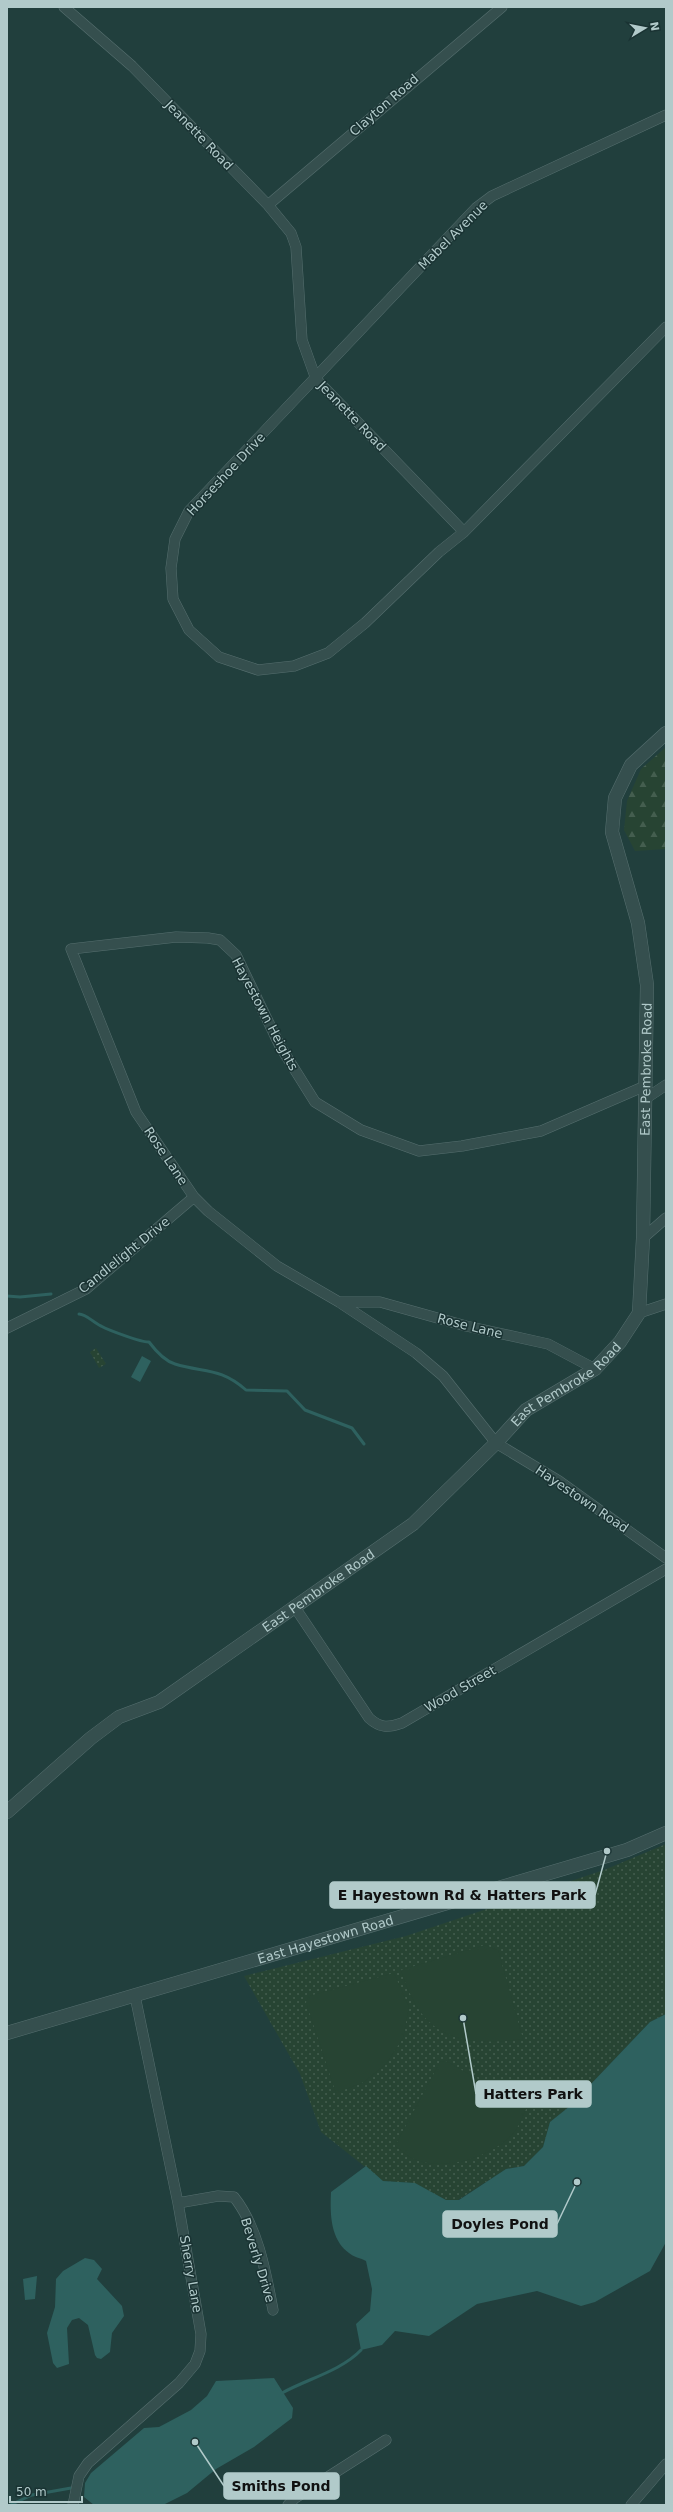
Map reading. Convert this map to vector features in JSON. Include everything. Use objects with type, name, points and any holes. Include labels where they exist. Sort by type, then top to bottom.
[{"type":"street","name":"Jeanette Road","points":[[64,7],[132,66],[268,205],[291,233],[296,247],[302,340],[316,379],[464,532]]},
{"type":"street","name":"Clayton Road","points":[[268,205],[502,7]]},
{"type":"street","name":"Mabel Avenue","points":[[316,379],[476,208],[492,196],[666,115]]},
{"type":"street","points":[[464,532],[666,327]]},
{"type":"street","name":"Horseshoe Drive","points":[[316,379],[189,511],[175,539],[171,568],[173,599],[189,630],[219,657],[258,670],[294,666],[328,653],[365,623],[439,552],[464,532]]},
{"type":"street","name":"East Pembroke Road","points":[[7,1812],[91,1738],[119,1717],[159,1702],[412,1524],[496,1443],[526,1410],[595,1369],[620,1342],[639,1314],[643,1238],[647,985],[638,923],[612,832],[615,798],[631,765],[666,733]]},
{"type":"street","name":"Hayestown Heights","points":[[70,949],[176,937],[220,940],[236,955],[280,1046],[315,1102],[361,1130],[419,1151],[462,1146],[541,1130],[666,1085]]},
{"type":"street","name":"Rose Lane","points":[[70,949],[136,1112],[194,1197],[208,1211],[277,1266],[339,1302],[416,1353],[443,1376],[496,1443]]},
{"type":"street","name":"Candlelight Drive","points":[[7,1328],[86,1289],[194,1197]]},
{"type":"street","points":[[643,1238],[666,1218]]},
{"type":"street","name":"Rose Lane","points":[[339,1302],[380,1302],[466,1326],[548,1344],[595,1369]]},
{"type":"street","points":[[639,1314],[666,1304]]},
{"type":"street","name":"Hayestown Road","points":[[496,1443],[559,1482],[666,1558]]},
{"type":"street","name":"Wood Street","points":[[294,1606],[369,1718],[378,1725],[389,1727],[402,1723],[666,1569]]},
{"type":"street","name":"East Hayestown Road","points":[[7,2033],[627,1850],[666,1833]]},
{"type":"street","name":"Sherry Lane","points":[[73,2505],[79,2476],[88,2464],[180,2383],[195,2364],[200,2352],[201,2334],[178,2203],[135,1996]]},
{"type":"street","name":"Beverly Drive","points":[[178,2203],[218,2196],[234,2197],[250,2226],[268,2281],[273,2310]]},
{"type":"street","points":[[288,2505],[295,2498],[386,2440]]},
{"type":"street","points":[[631,2505],[666,2464]]},
{"type":"green space","points":[[666,747],[666,849],[635,851],[624,830],[627,801],[641,769]]},
{"type":"green space","points":[[96,1348],[106,1364],[99,1368],[90,1352]]},
{"type":"green space","points":[[666,1844],[666,2014],[650,2022],[570,2106],[550,2122],[543,2147],[524,2166],[506,2169],[458,2200],[446,2200],[414,2183],[383,2181],[321,2132],[300,2074],[244,1976],[406,1936],[604,1870]]},
{"type":"green space","points":[[485,1945],[498,1950],[523,2039],[479,2041],[461,2039],[445,2033],[431,2024],[420,2011],[410,1993],[401,1970]]},
{"type":"green space","points":[[394,1973],[409,2007],[403,2038],[386,2064],[364,2082],[336,2093],[306,2002],[309,1996]]},
{"type":"green space","points":[[446,2061],[527,2107],[514,2132],[494,2149],[466,2160],[451,2163],[436,2164],[422,2162],[410,2157],[395,2146],[440,2062]]},
{"type":"water","points":[[142,1356],[151,1361],[140,1382],[131,1377]]},
{"type":"water","points":[[666,2014],[666,2242],[650,2271],[595,2302],[581,2306],[537,2291],[477,2304],[429,2336],[395,2331],[382,2345],[361,2350],[356,2324],[370,2311],[372,2289],[366,2261],[353,2256],[338,2241],[332,2225],[331,2192],[366,2166],[383,2181],[415,2183],[446,2200],[459,2200],[506,2169],[524,2166],[543,2147],[550,2122],[570,2106],[650,2022]]},
{"type":"water","points":[[85,2258],[94,2260],[102,2269],[97,2279],[122,2306],[124,2316],[112,2333],[110,2352],[101,2359],[97,2358],[95,2355],[88,2325],[79,2318],[72,2320],[67,2328],[69,2364],[57,2368],[53,2363],[47,2333],[55,2307],[56,2279],[63,2271]]},
{"type":"water","points":[[37,2276],[35,2299],[25,2300],[23,2279]]},
{"type":"water","points":[[274,2378],[293,2408],[292,2418],[254,2447],[216,2469],[187,2493],[163,2505],[94,2505],[84,2497],[85,2483],[91,2473],[144,2428],[159,2427],[191,2410],[207,2396],[216,2381]]},
{"type":"waterway","points":[[7,1296],[20,1297],[51,1294]]},
{"type":"waterway","points":[[79,1314],[84,1315],[98,1325],[133,1338],[149,1342],[157,1352],[171,1363],[220,1374],[237,1383],[246,1390],[287,1391],[305,1410],[352,1428],[364,1444]]},
{"type":"waterway","points":[[282,2393],[344,2364],[361,2350]]},
{"type":"waterway","points":[[10,2505],[32,2495],[71,2488]]},
{"type":"place","name":"E Hayestown Rd & Hatters Park","points":[[607,1851]]},
{"type":"place","name":"Hatters Park","points":[[463,2018]]},
{"type":"place","name":"Doyles Pond","points":[[577,2182]]},
{"type":"place","name":"Smiths Pond","points":[[195,2442]]}]
